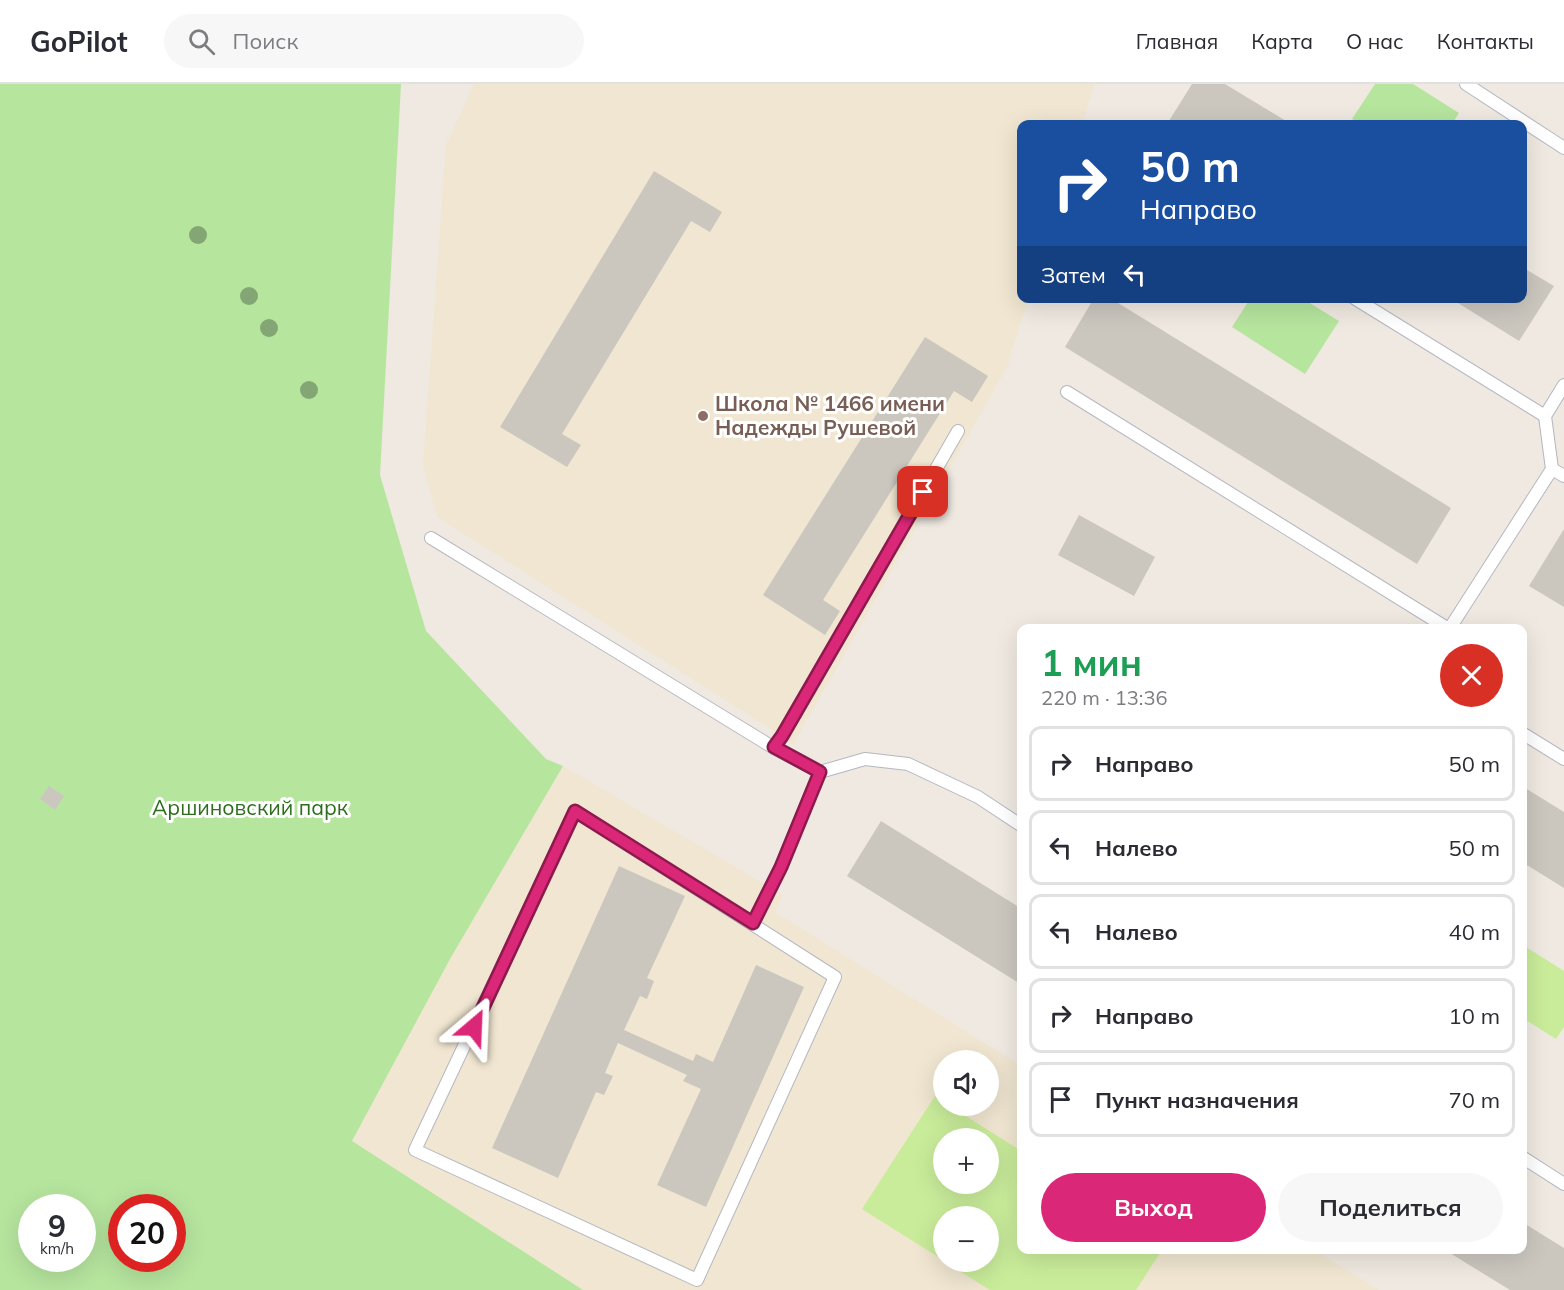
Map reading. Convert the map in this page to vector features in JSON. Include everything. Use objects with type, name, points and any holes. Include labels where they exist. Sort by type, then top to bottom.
[{"type":"lane","points":[[1466,84],[1521,120]]},
{"type":"lane","points":[[1527,124],[1564,148]]},
{"type":"lane","points":[[1362,303],[1545,416]]},
{"type":"lane","points":[[1451,624],[1552,469],[1545,416],[1564,385]]},
{"type":"lane","points":[[1067,392],[1442,624]]},
{"type":"lane","points":[[774,747],[958,431]]},
{"type":"lane","points":[[1552,469],[1564,476]]},
{"type":"lane","points":[[431,538],[774,747],[820,772],[865,759],[908,764],[978,797],[1017,823]]},
{"type":"lane","points":[[1527,736],[1564,759]]},
{"type":"lane","points":[[753,923],[781,867],[820,772]]},
{"type":"lane","points":[[575,811],[753,923],[835,977],[697,1280],[415,1150],[575,811]]},
{"type":"lane","points":[[1527,1160],[1564,1184]]},
{"type":"shaded area","name":"Школа № 1466 имени Надежды Рушевой","points":[[474,84],[1094,84],[1083,120],[1017,120],[1017,303],[1027,303],[1007,367],[793,745],[437,517],[423,465],[446,145]]},
{"type":"shaded area","points":[[563,766],[783,895],[775,912],[995,1050],[933,1050],[933,1116],[999,1116],[999,1052],[1017,1063],[1017,1254],[1320,1254],[1379,1290],[583,1290],[352,1142],[450,959]]},
{"type":"green space","name":"Аршиновский парк","points":[[0,84],[401,84],[380,475],[426,631],[546,759],[563,766],[450,959],[352,1141],[583,1290],[0,1290]]},
{"type":"green space","points":[[1375,84],[1413,84],[1459,113],[1455,120],[1352,119]]},
{"type":"green space","points":[[1247,303],[1310,303],[1339,321],[1305,374],[1232,327]]},
{"type":"green space","points":[[1527,948],[1564,971],[1564,1027],[1556,1039],[1527,1021]]},
{"type":"green space","points":[[933,1099],[933,1116],[966,1116],[985,1128],[933,1128],[933,1194],[999,1194],[999,1137],[1017,1148],[1017,1254],[1159,1254],[1136,1290],[990,1290],[961,1272],[999,1272],[999,1206],[933,1206],[933,1254],[862,1209]]},
{"type":"building","points":[[1192,84],[1225,84],[1284,120],[1170,120]]},
{"type":"building","points":[[654,171],[722,212],[710,232],[691,221],[562,434],[581,445],[567,467],[500,427]]},
{"type":"building","points":[[1527,270],[1554,286],[1519,341],[1458,303],[1527,303]]},
{"type":"building","points":[[1091,303],[1118,303],[1451,508],[1417,564],[1065,347]]},
{"type":"building","points":[[925,337],[988,376],[972,402],[954,391],[823,600],[840,611],[825,635],[763,595]]},
{"type":"building","points":[[1079,515],[1155,557],[1134,596],[1058,555]]},
{"type":"building","points":[[1564,529],[1564,607],[1529,586]]},
{"type":"building","points":[[49,786],[64,796],[55,810],[40,799]]},
{"type":"building","points":[[1527,789],[1564,812],[1564,888],[1527,865]]},
{"type":"building","points":[[881,821],[1017,906],[1017,982],[847,876]]},
{"type":"building","points":[[619,866],[685,896],[647,978],[654,981],[647,999],[640,996],[624,1030],[693,1061],[696,1054],[713,1062],[756,965],[804,987],[706,1207],[657,1185],[701,1089],[683,1081],[687,1075],[618,1043],[605,1073],[613,1076],[604,1095],[596,1092],[558,1178],[492,1148]]},
{"type":"building","points":[[1527,1225],[1564,1248],[1564,1290],[1510,1290],[1452,1254],[1527,1254]]},
{"type":"place","name":"Школа № 1466 имени Надежды Рушевой","points":[[703,416]]},
{"type":"route","points":[[474,1027],[575,811],[753,923],[781,867],[820,772],[774,747],[923,492]]}]
